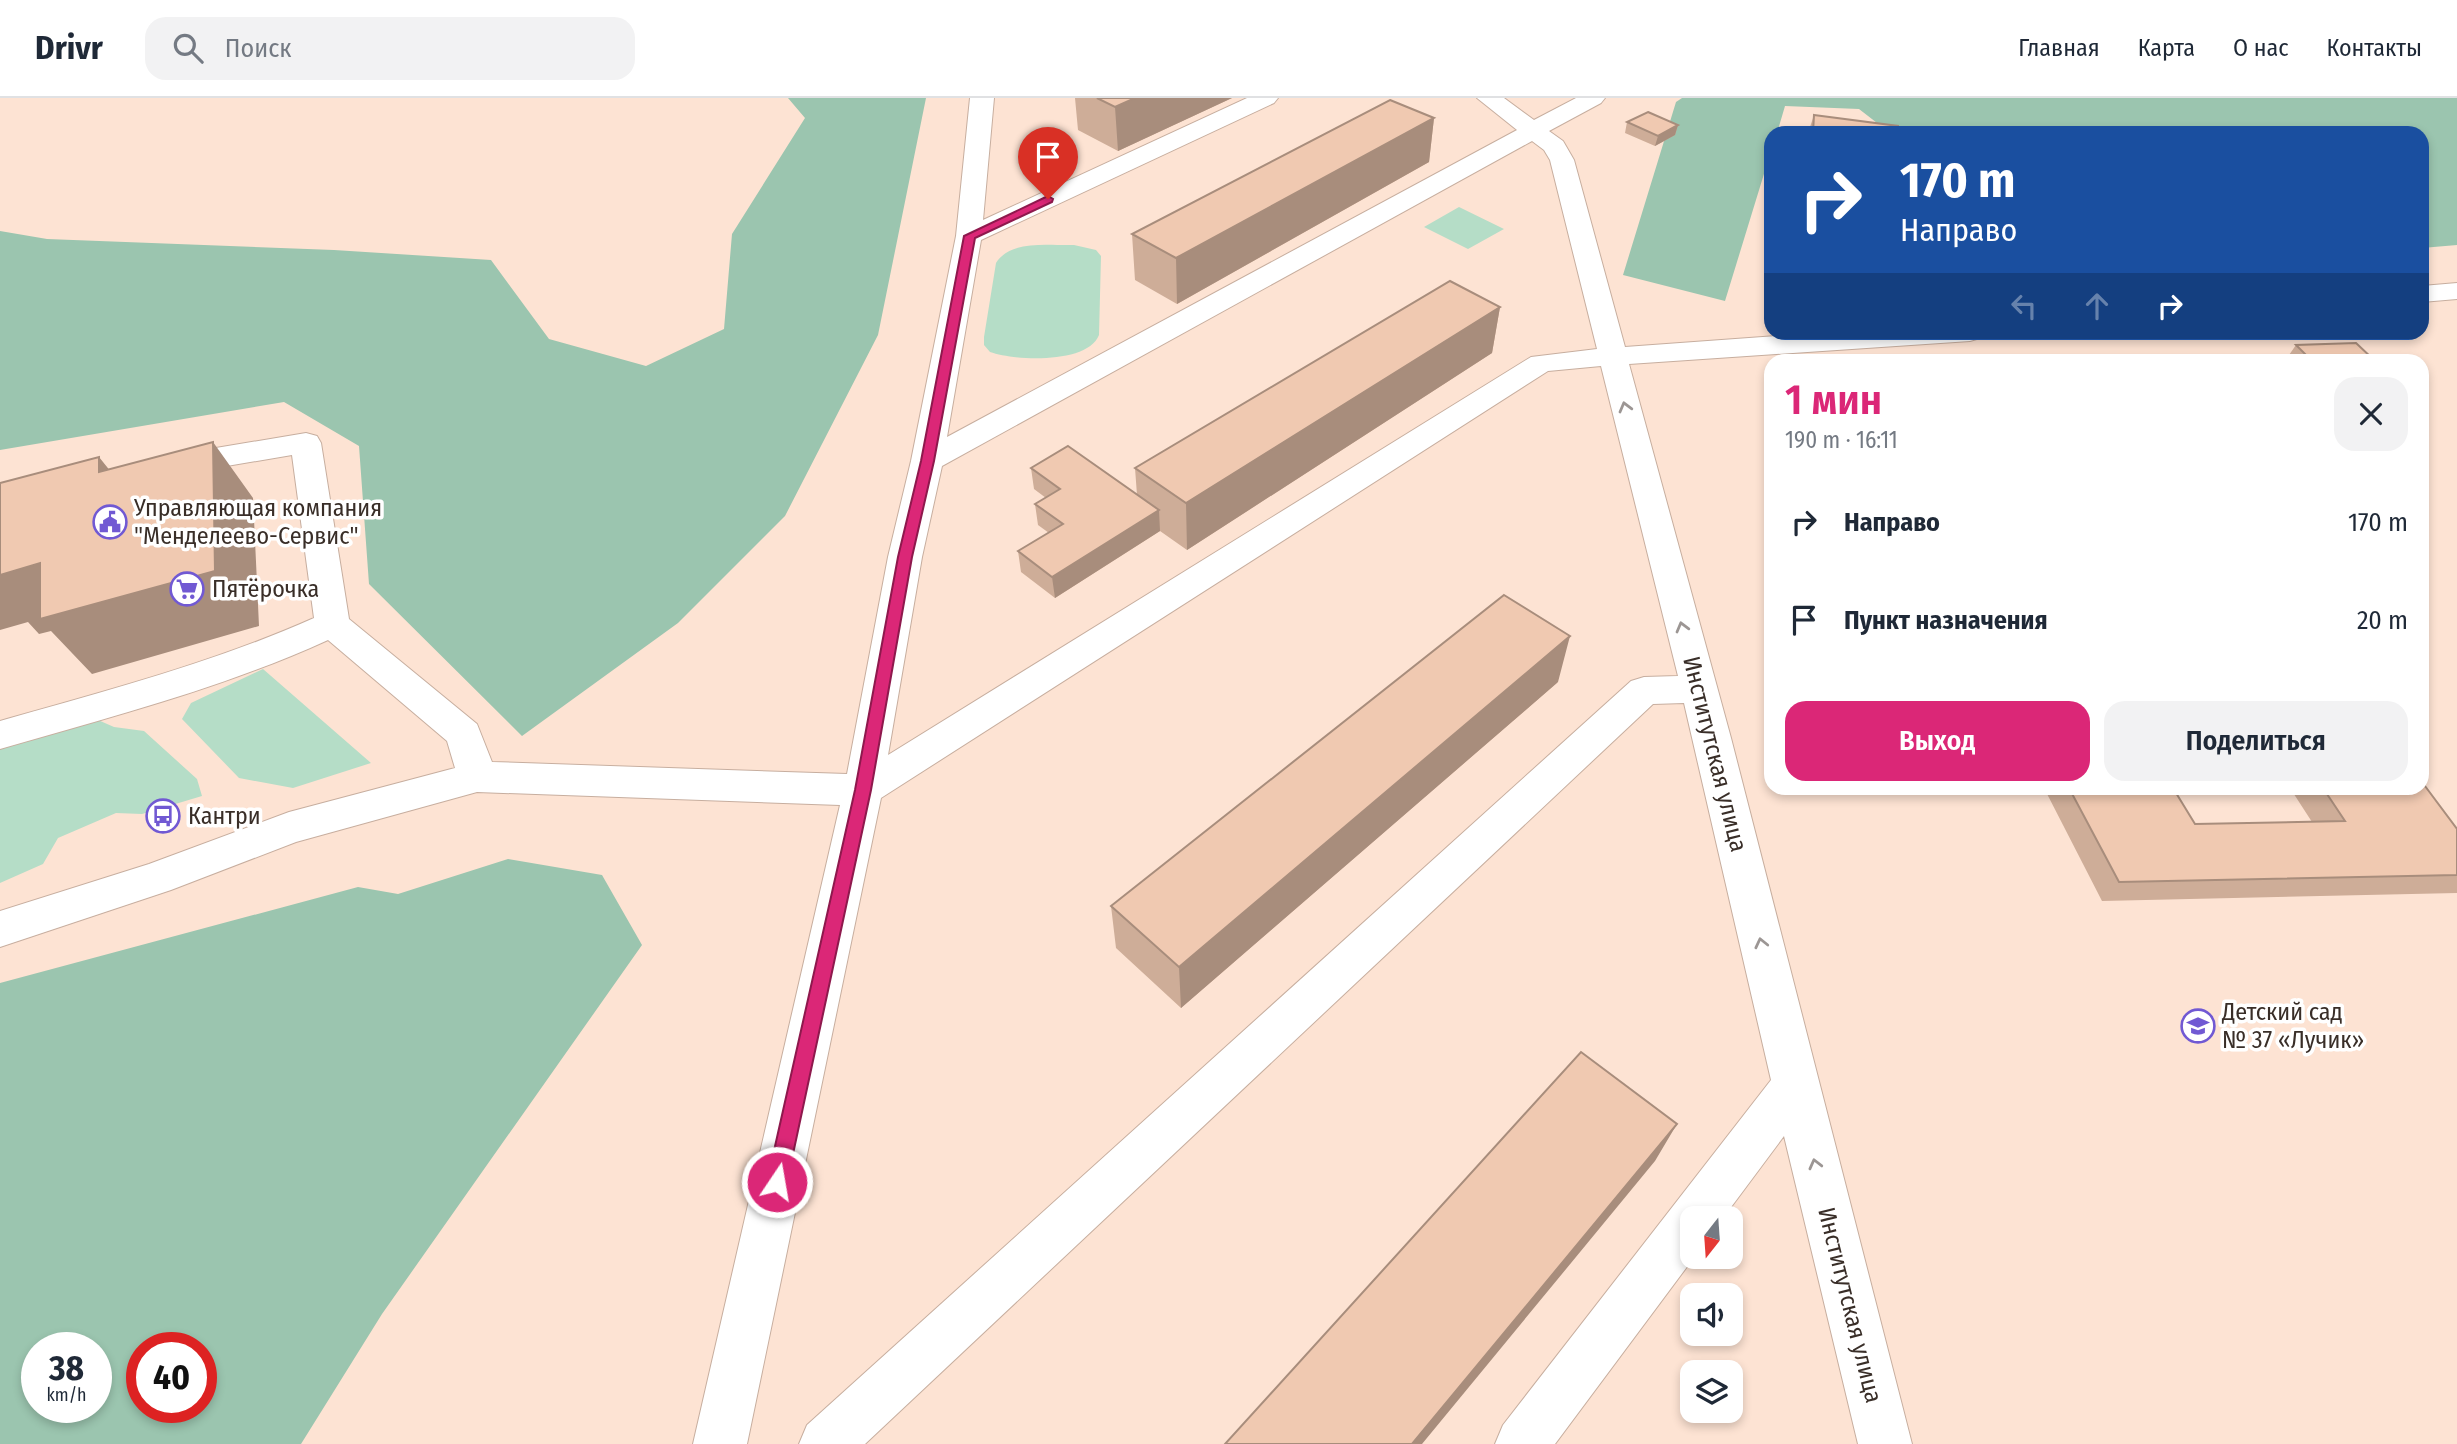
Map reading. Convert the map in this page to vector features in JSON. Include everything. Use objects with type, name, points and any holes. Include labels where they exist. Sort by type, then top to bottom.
[{"type":"street","points":[[720,1444],[863,790],[905,557],[927,461],[970,236],[982,98]]},
{"type":"street","points":[[970,236],[1266,98]]},
{"type":"street","name":"Институтская улица","points":[[1489,98],[1555,146],[1562,160],[1699,689],[1885,1444]]},
{"type":"street","points":[[927,461],[1593,98]]},
{"type":"street","points":[[2429,293],[2457,290]]},
{"type":"street","points":[[0,929],[157,878],[289,828],[477,777],[863,790],[1541,363],[1855,340]]},
{"type":"street","points":[[150,469],[306,443],[332,624],[464,734],[477,777]]},
{"type":"street","points":[[0,735],[149,692],[263,655],[332,624]]},
{"type":"street","points":[[826,1444],[1644,691],[1699,689]]},
{"type":"street","points":[[1522,1444],[1795,1084]]},
{"type":"green space","points":[[788,98],[926,98],[878,335],[785,516],[678,623],[522,736],[369,584],[359,446],[284,402],[0,450],[0,231],[47,239],[334,250],[491,260],[549,339],[646,366],[724,329],[732,234],[805,118]]},
{"type":"green space","points":[[1682,98],[2457,98],[2457,245],[2429,247],[2429,126],[1881,126],[1859,109],[1785,106],[1779,126],[1764,126],[1764,174],[1725,301],[1623,275],[1676,102]]},
{"type":"green space","points":[[1459,207],[1504,229],[1468,249],[1424,227]]},
{"type":"green space","points":[[1074,245],[1096,250],[1101,256],[1099,335],[1092,344],[1081,351],[1050,358],[1016,357],[990,352],[984,345],[984,337],[996,263],[1003,255],[1021,247]]},
{"type":"green space","points":[[263,669],[371,763],[293,788],[239,778],[182,719],[191,703]]},
{"type":"green space","points":[[98,720],[114,727],[144,731],[197,779],[202,796],[142,814],[116,813],[58,838],[43,864],[0,883],[0,749]]},
{"type":"green space","points":[[508,859],[602,875],[642,945],[382,1314],[301,1444],[0,1444],[0,983],[358,887],[398,894]]},
{"type":"building","points":[[1097,98],[1135,98],[1115,107]]},
{"type":"building","points":[[1390,100],[1434,118],[1176,258],[1132,234]]},
{"type":"building","points":[[1648,112],[1678,125],[1658,136],[1627,122]]},
{"type":"building","points":[[1814,115],[1898,126],[1813,126]]},
{"type":"building","points":[[1450,281],[1500,307],[1186,503],[1135,468]]},
{"type":"building","points":[[2356,343],[2368,354],[2305,354],[2296,345]]},
{"type":"building","points":[[213,442],[215,571],[40,619],[40,563],[0,575],[0,483],[99,457],[99,472]]},
{"type":"building","points":[[1068,446],[1159,510],[1052,577],[1018,551],[1063,524],[1035,504],[1060,489],[1031,468]]},
{"type":"building","points":[[1504,595],[1570,636],[1179,967],[1111,906]]},
{"type":"building","points":[[2429,791],[2457,829],[2457,875],[2119,882],[2073,795],[2177,795],[2195,824],[2345,821],[2328,795],[2429,795]]},
{"type":"building","points":[[1581,1052],[1677,1124],[1412,1444],[1225,1444]]},
{"type":"place","name":"Управляющая компания \"Менделеево-Сервис\"","points":[[110,522]]},
{"type":"place","name":"Пятёрочка","points":[[187,589]]},
{"type":"place","name":"Кантри","points":[[163,816]]},
{"type":"place","name":"Детский сад № 37 «Лучик»","points":[[2198,1026]]},
{"type":"route","points":[[777,1182],[863,790],[905,557],[927,461],[970,236],[1048,199]]}]
